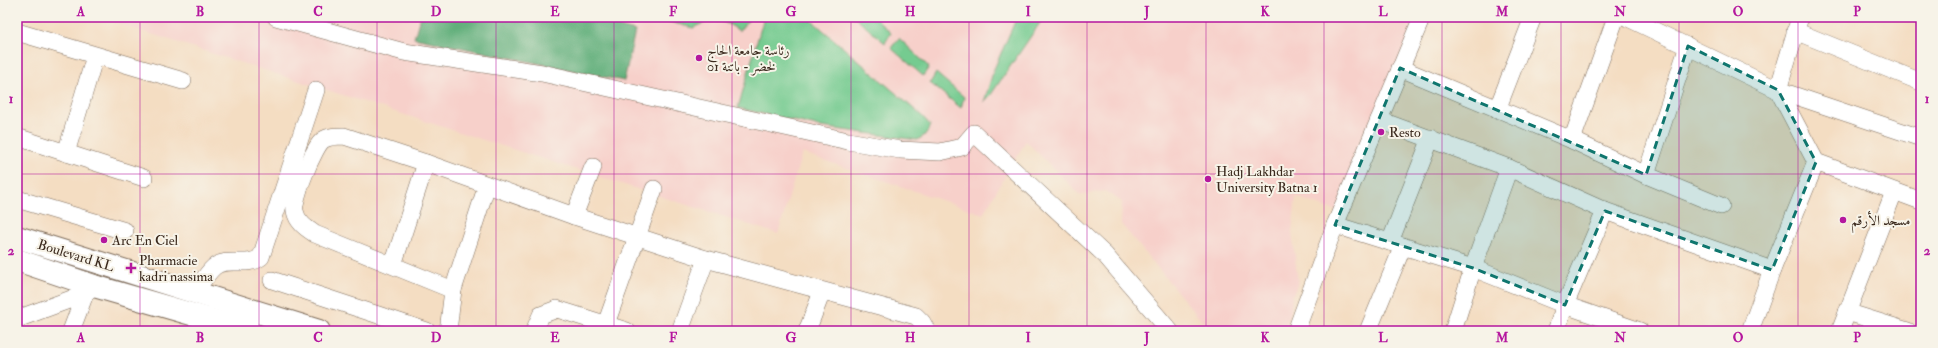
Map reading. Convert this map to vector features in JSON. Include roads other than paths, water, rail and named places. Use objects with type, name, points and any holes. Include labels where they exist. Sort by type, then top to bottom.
[{"type":"main road","name":"Boulevard KL","points":[[17,236],[318,331]]},
{"type":"main road","name":"Boulevard KL","points":[[17,260],[90,290],[250,331]]},
{"type":"street","points":[[276,17],[404,52],[542,73],[848,141],[900,150],[940,152],[962,147],[974,133],[1105,255],[1170,331]]},
{"type":"street","points":[[1301,330],[1335,225],[1422,17]]},
{"type":"street","points":[[1498,110],[1533,17]]},
{"type":"street","points":[[1572,140],[1616,17]]},
{"type":"street","points":[[1626,17],[1778,90],[1921,138]]},
{"type":"street","points":[[1921,82],[1798,24],[1778,90],[1816,162],[1921,201]]},
{"type":"street","points":[[17,32],[183,81]]},
{"type":"street","points":[[1646,175],[1688,46]]},
{"type":"street","points":[[66,152],[95,56]]},
{"type":"street","points":[[1400,68],[1572,140],[1646,175],[1721,206]]},
{"type":"street","points":[[195,292],[214,267],[222,262],[250,262],[261,258],[316,90]]},
{"type":"street","points":[[1380,120],[1432,138],[1508,168],[1606,210],[1772,270]]},
{"type":"street","points":[[453,290],[315,234],[302,224],[297,216],[294,205],[312,153],[323,140],[333,136],[344,136],[426,163],[636,237],[706,259],[822,292],[916,316],[922,322],[927,331]]},
{"type":"street","points":[[17,137],[144,178]]},
{"type":"street","points":[[1368,331],[1432,138]]},
{"type":"street","points":[[1750,331],[1772,270],[1816,162]]},
{"type":"street","points":[[393,265],[426,163]]},
{"type":"street","points":[[574,216],[593,167]]},
{"type":"street","points":[[1453,331],[1472,268],[1508,168]]},
{"type":"street","points":[[448,331],[453,290],[487,185]]},
{"type":"street","points":[[606,324],[654,189]]},
{"type":"street","points":[[1840,331],[1894,192]]},
{"type":"street","points":[[17,199],[126,231]]},
{"type":"street","points":[[1556,331],[1565,305],[1606,210]]},
{"type":"street","points":[[1335,225],[1472,268],[1565,305],[1640,331]]},
{"type":"street","points":[[680,331],[706,259]]},
{"type":"street","points":[[272,280],[427,331]]},
{"type":"street","points":[[17,319],[90,290]]},
{"type":"street","points":[[71,331],[90,290]]},
{"type":"street","points":[[812,329],[822,292]]},
{"type":"street","points":[[534,331],[541,315],[557,309],[627,331]]},
{"type":"street","points":[[1847,312],[1908,331]]},
{"type":"place","name":"رئاسة جامعة الحاج لخضر - باتنة 01","points":[[699,58]]},
{"type":"place","name":"Resto","points":[[1381,132]]},
{"type":"place","name":"Hadj Lakhdar University Batna 1","points":[[1208,179]]},
{"type":"place","name":"مسجد الأرقم","points":[[1843,220]]},
{"type":"place","name":"Arc En Ciel","points":[[104,240]]},
{"type":"place","name":"Pharmacie kadri nassima","points":[[131,268]]}]
